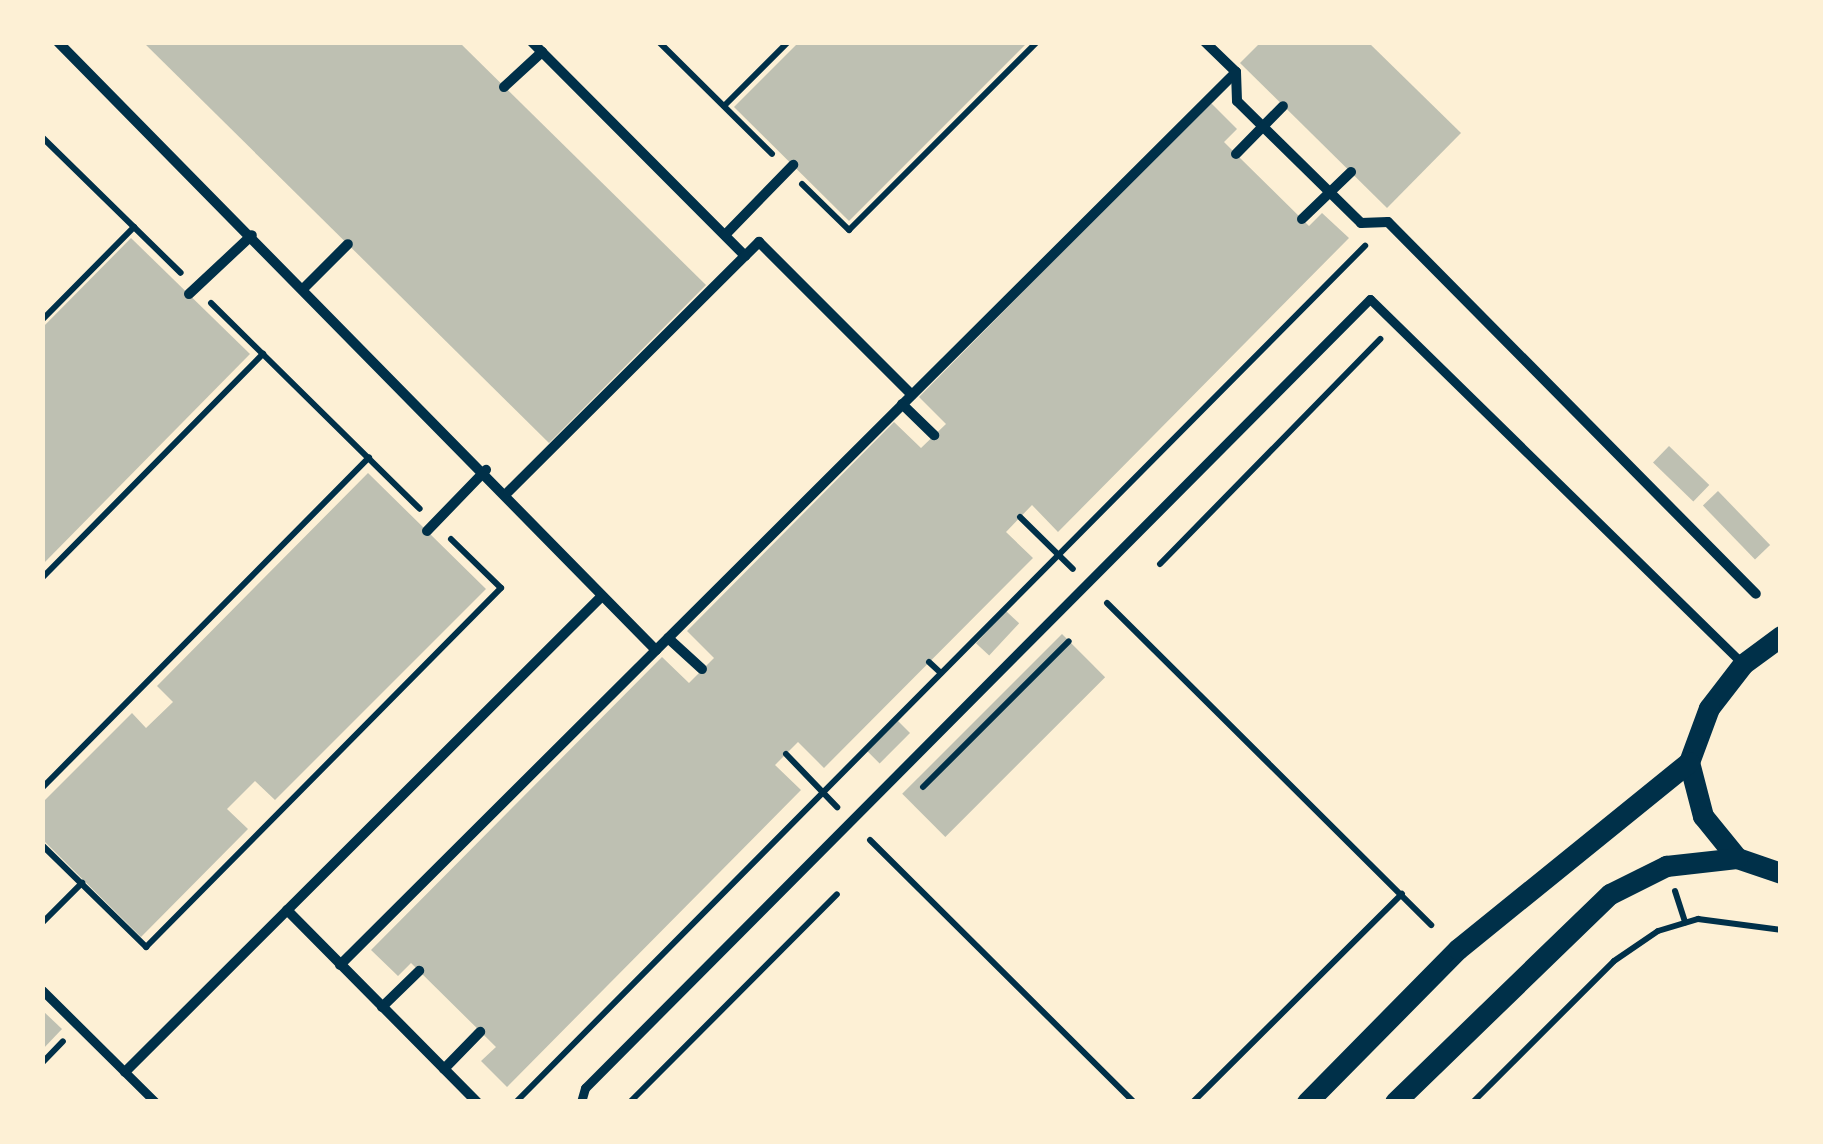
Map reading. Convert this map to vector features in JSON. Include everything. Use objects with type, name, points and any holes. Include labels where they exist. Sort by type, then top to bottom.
[{"type":"street","points":[[58,42],[508,492]]},
{"type":"street","points":[[532,42],[745,256]]},
{"type":"street","points":[[1205,42],[1236,72],[1238,101],[1361,223],[1388,222],[1756,594]]},
{"type":"street","points":[[504,87],[542,52]]},
{"type":"street","points":[[340,965],[784,528],[1236,72]]},
{"type":"street","points":[[1236,154],[1283,106]]},
{"type":"street","points":[[725,235],[790,168]]},
{"type":"street","points":[[1302,219],[1351,172]]},
{"type":"street","points":[[192,291],[252,235]]},
{"type":"street","points":[[656,650],[503,498],[759,242],[907,399],[934,435]]},
{"type":"street","points":[[304,287],[348,244]]},
{"type":"street","points":[[431,527],[487,470]]},
{"type":"street","points":[[124,1072],[602,596]]},
{"type":"street","points":[[1307,1102],[1458,949],[1689,762],[1709,708],[1743,664],[1781,636]]},
{"type":"street","points":[[668,638],[702,669]]},
{"type":"street","points":[[1689,762],[1702,816],[1737,858]]},
{"type":"street","points":[[1395,1102],[1610,894],[1666,866],[1737,858],[1781,873]]},
{"type":"street","points":[[286,910],[478,1102]]},
{"type":"street","points":[[382,1007],[419,971]]},
{"type":"street","points":[[444,1069],[480,1032]]},
{"type":"lane","points":[[581,1102],[585,1088],[1370,299],[1743,664]]},
{"type":"lane","points":[[1029,642],[1042,654]]},
{"type":"lane","points":[[42,990],[155,1102]]},
{"type":"path","points":[[659,42],[849,230],[1037,42]]},
{"type":"path","points":[[724,106],[788,42]]},
{"type":"path","points":[[42,137],[192,291],[369,458],[431,527],[501,588],[146,947],[42,844]]},
{"type":"path","points":[[516,1102],[1388,222]]},
{"type":"path","points":[[42,320],[134,227]]},
{"type":"path","points":[[1160,564],[1395,323]]},
{"type":"path","points":[[42,578],[263,354]]},
{"type":"path","points":[[42,788],[369,458]]},
{"type":"path","points":[[1020,518],[1073,569]]},
{"type":"path","points":[[1107,603],[1431,925]]},
{"type":"path","points":[[909,800],[1069,641]]},
{"type":"path","points":[[929,662],[941,674]]},
{"type":"path","points":[[786,754],[837,807]]},
{"type":"path","points":[[870,840],[1134,1102]]},
{"type":"path","points":[[42,923],[83,882]]},
{"type":"path","points":[[630,1102],[838,894]]},
{"type":"path","points":[[1193,1102],[1402,894]]},
{"type":"path","points":[[1474,1102],[1614,961],[1658,931],[1698,919],[1781,930]]},
{"type":"path","points":[[42,1063],[66,1038]]},
{"type":"building","points":[[143,42],[459,42],[706,285],[549,443]]},
{"type":"building","points":[[799,42],[1028,42],[849,221],[734,107]]},
{"type":"building","points":[[1261,42],[1368,42],[1461,133],[1387,208],[1240,63]]},
{"type":"building","points":[[1210,102],[1237,129],[1224,142],[1309,226],[1322,213],[1349,238],[1058,532],[1032,505],[1006,532],[1033,558],[824,768],[798,742],[775,765],[801,790],[507,1087],[481,1061],[496,1047],[411,963],[398,976],[371,950],[662,657],[689,683],[714,658],[687,631],[894,422],[921,448],[946,424],[919,397]]},
{"type":"building","points":[[131,238],[250,354],[42,565],[42,328]]},
{"type":"building","points":[[1669,446],[1709,485],[1693,501],[1653,463]]},
{"type":"building","points":[[368,473],[486,589],[275,800],[255,781],[227,809],[248,829],[141,937],[42,839],[42,803],[132,713],[146,728],[173,702],[157,686]]},
{"type":"building","points":[[1718,491],[1770,545],[1755,560],[1703,506]]},
{"type":"building","points":[[1006,611],[1019,623],[989,655],[976,643]]},
{"type":"building","points":[[1062,634],[1105,677],[945,837],[902,794]]},
{"type":"building","points":[[898,721],[910,733],[880,763],[868,751]]},
{"type":"building","points":[[42,1010],[62,1029],[42,1050]]}]
